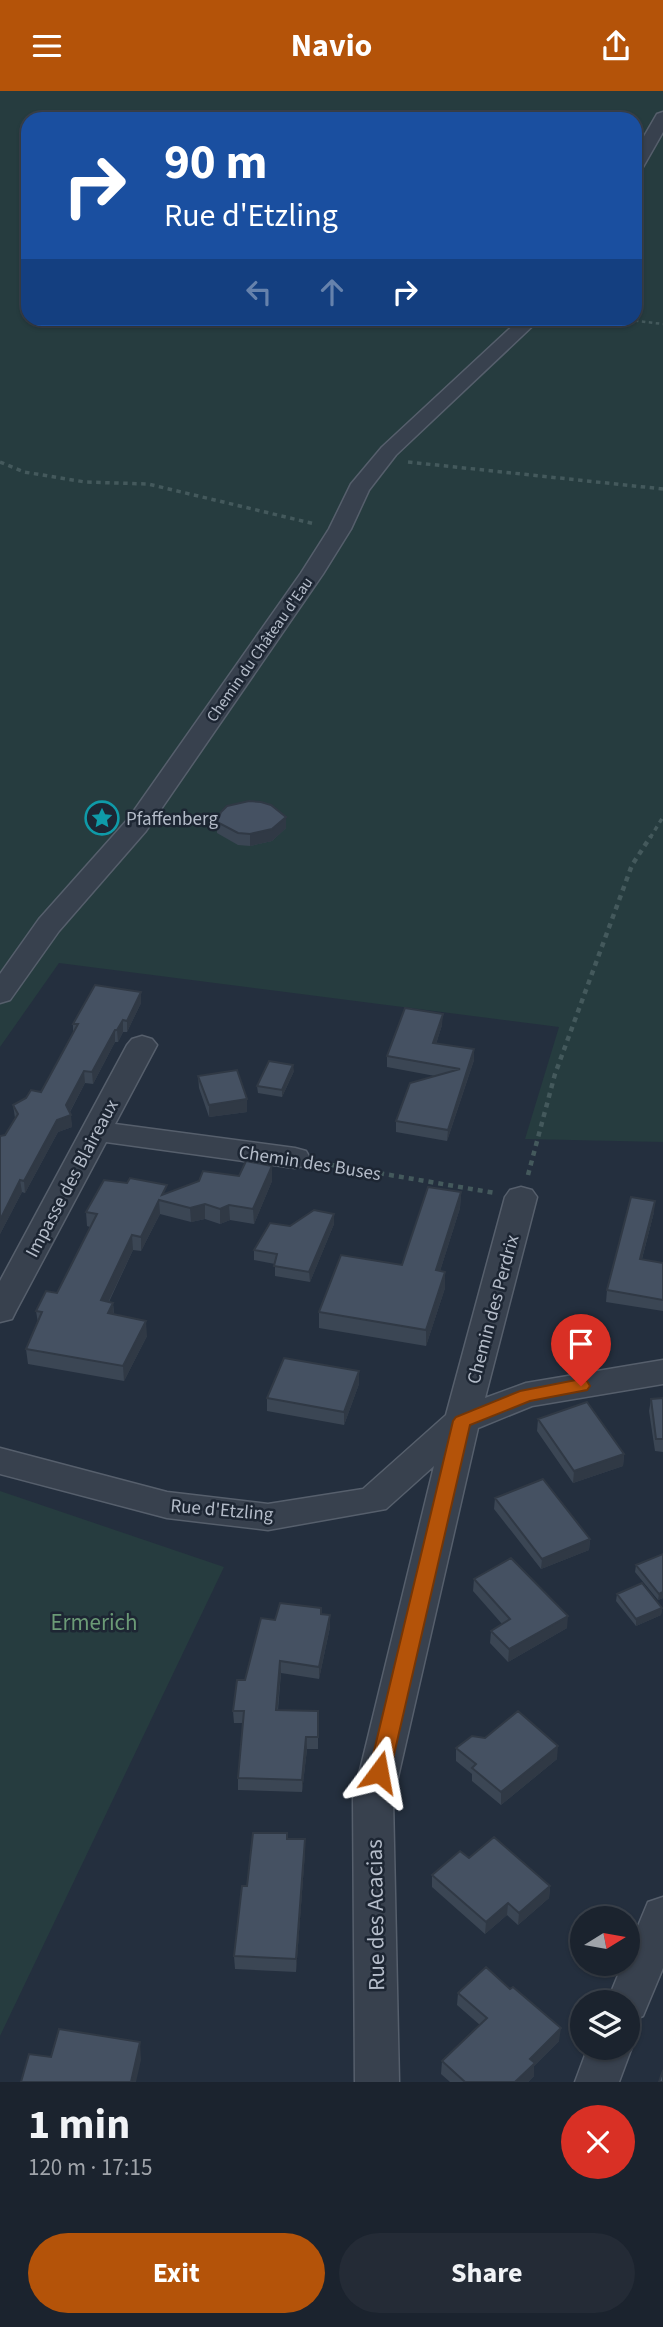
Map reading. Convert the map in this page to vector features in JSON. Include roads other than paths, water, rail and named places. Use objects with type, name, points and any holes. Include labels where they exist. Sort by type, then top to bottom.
[{"type":"street","points":[[642,154],[663,117]]},
{"type":"street","name":"Chemin du Château d'Eau","points":[[0,994],[50,925],[137,825],[312,574],[340,529],[359,489],[382,459],[524,326]]},
{"type":"street","name":"Impasse des Blaireaux","points":[[0,1311],[142,1045]]},
{"type":"street","name":"Chemin des Buses","points":[[97,1131],[295,1158]]},
{"type":"street","name":"Chemin des Perdrix","points":[[462,1421],[521,1197]]},
{"type":"street","name":"Rue d'Etzling","points":[[0,1461],[167,1505],[268,1517],[373,1500],[462,1421],[526,1395],[663,1371]]},
{"type":"street","name":"Rue des Acacias","points":[[377,2082],[373,1799],[462,1421]]},
{"type":"street","points":[[633,1990],[663,1915]]},
{"type":"street","points":[[597,2082],[605,2060]]},
{"type":"place","name":"Pfaffenberg","points":[[102,818]]},
{"type":"park label","name":"Ermerich","points":[[94,1622]]}]
